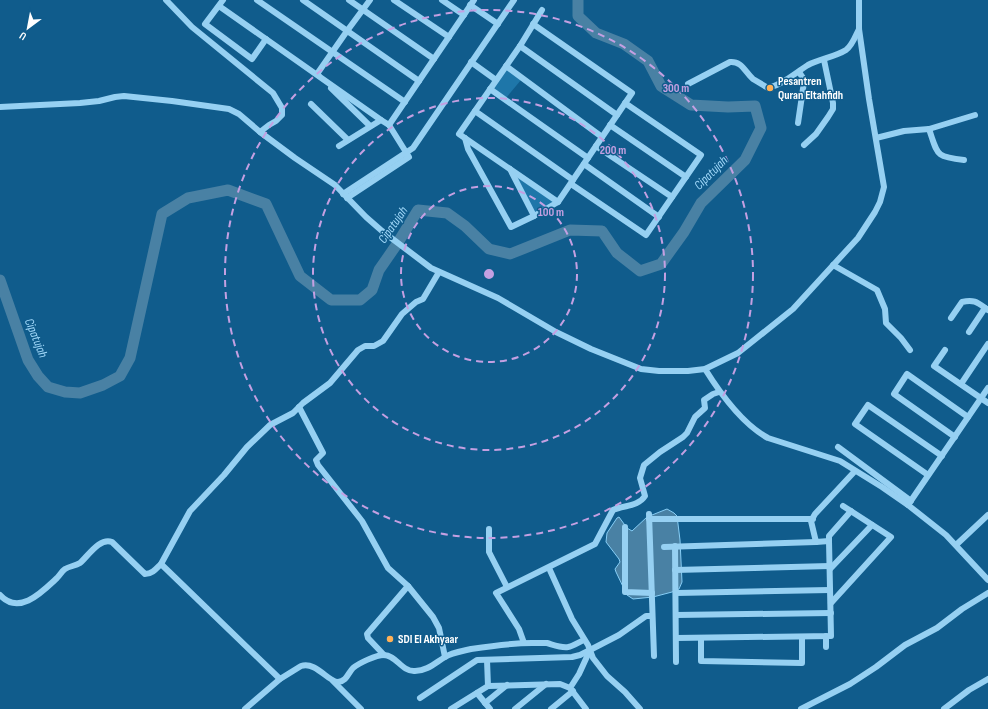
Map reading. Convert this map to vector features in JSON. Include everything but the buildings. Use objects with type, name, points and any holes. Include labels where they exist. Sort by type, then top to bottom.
[{"type":"street","points":[[166,0],[192,27],[273,93],[282,108],[282,115],[260,132]]},
{"type":"street","points":[[223,0],[205,24],[252,59],[266,39]]},
{"type":"street","points":[[257,0],[405,102]]},
{"type":"street","points":[[303,0],[419,81]]},
{"type":"street","points":[[349,0],[434,59]]},
{"type":"street","points":[[317,74],[346,30],[370,0]]},
{"type":"street","points":[[394,0],[449,38]]},
{"type":"street","points":[[442,0],[464,15]]},
{"type":"street","points":[[345,196],[413,148],[514,0]]},
{"type":"street","points":[[0,107],[80,103],[124,96],[229,109],[239,114],[260,132],[309,168],[324,177],[382,231],[431,268],[498,298],[556,332],[591,349],[641,369],[659,372],[705,369],[738,352],[793,309],[858,238],[875,212],[883,195],[884,187],[860,29],[858,0]]},
{"type":"street","points":[[389,125],[472,3],[498,24]]},
{"type":"street","points":[[219,6],[389,125],[406,152]]},
{"type":"street","points":[[542,10],[520,46],[459,134],[558,202]]},
{"type":"street","points":[[465,138],[468,149],[510,227],[534,216],[558,202],[632,93],[533,24]]},
{"type":"street","points":[[688,84],[730,62],[735,62],[741,65],[753,79],[768,88],[784,82],[810,64],[824,60],[846,50],[860,29]]},
{"type":"street","points":[[520,46],[617,115]]},
{"type":"street","points":[[804,145],[816,134],[833,110],[824,60]]},
{"type":"street","points":[[471,62],[496,80]]},
{"type":"street","points":[[506,66],[602,136]]},
{"type":"street","points":[[798,123],[804,82],[799,72]]},
{"type":"street","points":[[317,74],[370,126]]},
{"type":"street","points":[[490,89],[588,158]]},
{"type":"street","points":[[475,111],[646,236],[701,155],[625,103]]},
{"type":"street","points":[[311,104],[348,140]]},
{"type":"street","points":[[876,138],[904,131],[929,129],[975,115]]},
{"type":"street","points":[[340,146],[381,120]]},
{"type":"street","points":[[610,125],[686,177]]},
{"type":"street","points":[[929,129],[938,152],[943,157],[948,159],[964,160]]},
{"type":"street","points":[[596,146],[672,197]]},
{"type":"street","points":[[584,164],[659,217]]},
{"type":"street","points":[[509,168],[534,216]]},
{"type":"street","points":[[833,265],[877,290],[885,309],[886,323],[901,338],[910,350]]},
{"type":"street","points":[[0,596],[4,600],[14,604],[23,603],[33,599],[59,577],[65,569],[80,562],[105,541],[112,542],[145,574],[149,574],[154,571],[161,564],[185,518],[247,447],[270,425],[293,413],[330,383],[358,350],[365,346],[374,346],[383,341],[402,314],[416,302],[423,299],[439,272]]},
{"type":"street","points":[[951,318],[962,302],[969,300],[976,302],[986,309],[969,332]]},
{"type":"street","points":[[961,384],[988,344]]},
{"type":"street","points":[[945,350],[934,366],[988,402]]},
{"type":"street","points":[[705,369],[719,392],[758,433],[768,438],[840,461],[910,503]]},
{"type":"street","points":[[955,437],[894,394],[907,374],[968,417]]},
{"type":"street","points":[[910,503],[988,388]]},
{"type":"street","points":[[524,643],[519,629],[496,593],[595,544],[613,510],[634,505],[642,501],[645,496],[640,478],[644,465],[660,452],[683,437],[687,433],[695,417],[705,408],[704,400],[719,392]]},
{"type":"street","points":[[928,475],[855,424],[868,405],[942,456]]},
{"type":"street","points":[[299,407],[323,453],[316,460],[318,465],[362,522],[388,568],[408,586],[433,617],[439,628],[445,657]]},
{"type":"street","points":[[838,447],[910,503],[956,545],[988,580]]},
{"type":"street","points":[[816,542],[812,520],[815,514],[855,471]]},
{"type":"street","points":[[831,603],[891,537],[843,506]]},
{"type":"street","points":[[676,638],[831,636],[829,536],[851,511]]},
{"type":"street","points":[[956,545],[988,515]]},
{"type":"street","points":[[654,656],[649,518],[812,520]]},
{"type":"street","points":[[676,570],[830,567],[872,524]]},
{"type":"street","points":[[625,527],[625,592],[652,593]]},
{"type":"street","points":[[489,529],[489,552],[507,587]]},
{"type":"street","points":[[664,547],[829,541]]},
{"type":"street","points":[[675,546],[676,662]]},
{"type":"street","points":[[161,564],[280,679]]},
{"type":"street","points":[[549,568],[572,619],[590,650],[592,658],[607,676],[625,692],[640,709]]},
{"type":"street","points":[[408,586],[367,634],[368,638],[384,655],[393,658],[409,671],[414,672],[428,668],[445,657],[470,650],[499,645],[524,643],[546,643],[561,647],[568,647],[584,640]]},
{"type":"street","points":[[676,593],[830,590]]},
{"type":"street","points":[[804,708],[850,684],[905,645],[937,628],[962,609],[988,593]]},
{"type":"street","points":[[676,615],[831,613]]},
{"type":"street","points":[[420,698],[477,660],[572,657],[580,655],[619,635],[646,616],[652,616]]},
{"type":"street","points":[[826,636],[826,647]]},
{"type":"street","points":[[701,638],[701,661],[802,662],[802,637]]},
{"type":"street","points":[[551,709],[571,689],[590,650]]},
{"type":"street","points":[[333,681],[340,682],[345,679],[354,668],[367,660],[384,655]]},
{"type":"street","points":[[487,660],[488,686]]},
{"type":"street","points":[[245,709],[280,679],[305,665],[323,672],[361,709]]},
{"type":"street","points":[[944,709],[969,690],[988,679]]},
{"type":"street","points":[[515,709],[546,684]]},
{"type":"street","points":[[451,709],[459,707],[488,686],[560,684],[571,689],[586,709]]},
{"type":"street","points":[[485,703],[508,685]]},
{"type":"street","points":[[477,693],[490,709]]},
{"type":"shaded area","points":[[506,69],[521,80],[506,98],[492,89]]},
{"type":"shaded area","points":[[512,172],[556,201],[535,214]]},
{"type":"shaded area","points":[[667,509],[677,516],[682,582],[679,589],[672,592],[653,597],[633,599],[627,595],[616,572],[615,569],[620,562],[606,542],[607,533],[619,517],[627,528],[632,531],[647,517]]},
{"type":"waterway","name":"Cipatujah","points":[[0,280],[28,360],[38,376],[48,387],[65,392],[80,393],[103,385],[120,376],[130,358],[162,214],[188,198],[228,190],[266,204],[300,276],[331,300],[360,300],[372,290],[379,270],[418,210],[447,213],[465,226],[489,249],[510,254],[570,230],[602,231],[617,253],[640,271],[661,264],[684,232],[701,203],[745,160],[761,128],[755,106],[728,107],[691,105],[661,86],[648,61],[624,44],[596,33],[578,16],[578,0]]},
{"type":"place","name":"Pesantren Quran Eltahfidh","points":[[770,88]]},
{"type":"place","name":"SDI El Akhyaar","points":[[390,639]]}]
